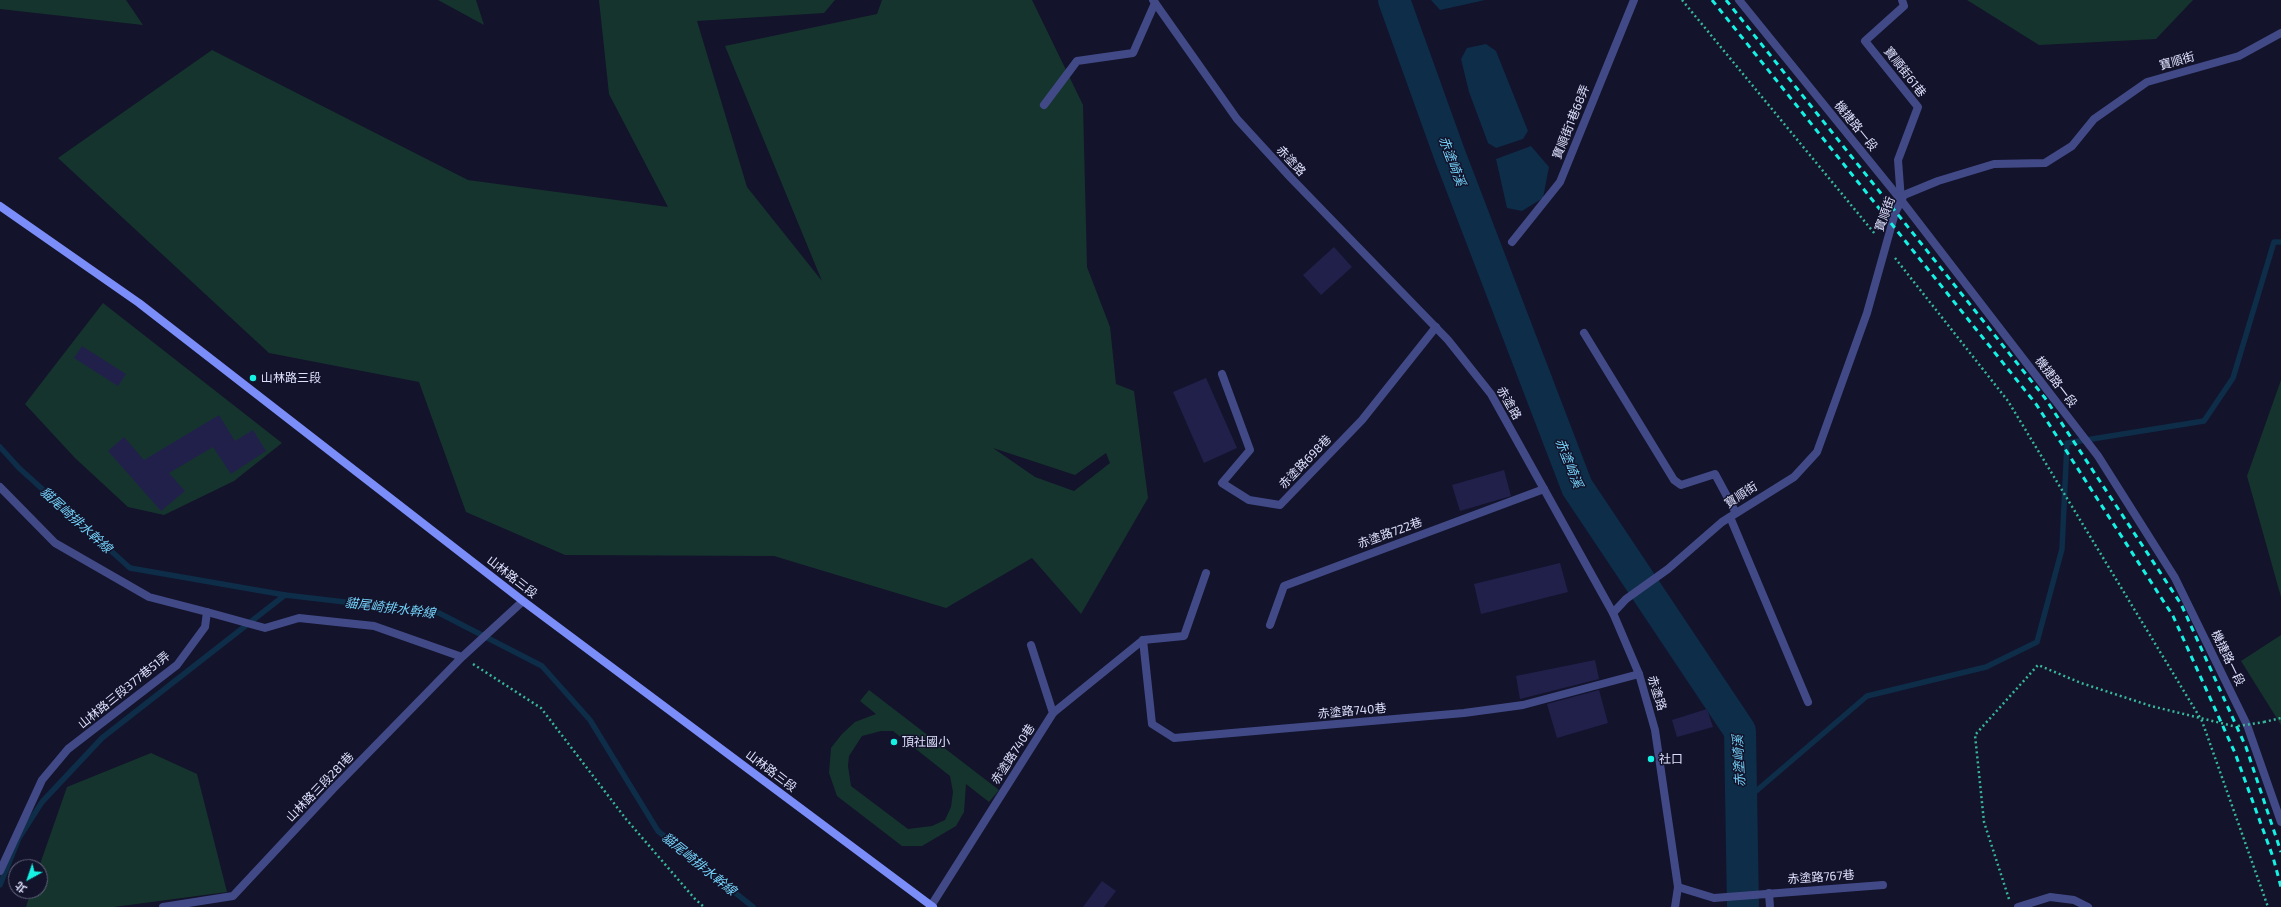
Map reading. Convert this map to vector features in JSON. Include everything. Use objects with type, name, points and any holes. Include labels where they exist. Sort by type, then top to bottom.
[{"type":"main road","name":"山林路三段","points":[[0,206],[139,303],[523,601],[932,906]]},
{"type":"street","name":"寶順街1巷68弄","points":[[1512,242],[1560,182],[1634,0]]},
{"type":"street","name":"機捷路一段","points":[[1739,0],[1902,200],[2093,451],[2175,578],[2248,725],[2281,822]]},
{"type":"street","name":"寶順街61巷","points":[[1902,0],[1904,6],[1865,41],[1918,107],[1898,160],[1902,200]]},
{"type":"street","points":[[1044,105],[1077,61],[1133,53],[1154,2]]},
{"type":"street","name":"赤塗路","points":[[1154,2],[1237,119],[1291,178],[1436,327],[1491,394],[1614,613],[1638,674],[1655,730],[1678,887],[1676,907]]},
{"type":"street","name":"寶順街","points":[[1614,613],[1626,599],[1662,573],[1733,515],[1794,477],[1817,452],[1867,313],[1895,213],[1904,195],[1938,181],[1994,164],[2045,163],[2072,146],[2094,119],[2147,82],[2240,56],[2281,33]]},
{"type":"street","name":"赤塗路698巷","points":[[1222,374],[1250,450],[1222,483],[1249,500],[1280,505],[1362,420],[1436,327]]},
{"type":"street","points":[[1584,333],[1674,480],[1681,485],[1715,474],[1808,702]]},
{"type":"street","points":[[0,487],[55,543],[149,597],[266,628],[299,618],[374,626],[462,657]]},
{"type":"street","name":"赤塗路722巷","points":[[1270,625],[1284,586],[1544,489]]},
{"type":"street","points":[[1143,640],[1184,636],[1206,573]]},
{"type":"street","name":"山林路三段281巷","points":[[163,907],[233,896],[333,789],[462,657],[523,601]]},
{"type":"street","name":"山林路三段377巷51弄","points":[[0,871],[42,780],[68,749],[177,665],[205,627],[207,612]]},
{"type":"street","name":"赤塗路740巷","points":[[1143,640],[1152,724],[1174,738],[1464,713],[1523,705],[1638,674]]},
{"type":"street","name":"赤塗路740巷","points":[[932,906],[1053,713],[1143,640]]},
{"type":"street","points":[[1031,646],[1053,713]]},
{"type":"street","name":"赤塗路767巷","points":[[1678,887],[1714,898],[1883,885]]},
{"type":"street","points":[[1766,894],[1770,907]]},
{"type":"street","points":[[2018,907],[2050,897],[2074,900],[2088,907]]},
{"type":"path","points":[[2056,480],[2202,721],[2268,907]]},
{"type":"path","points":[[462,657],[541,708],[626,819],[695,899],[704,907]]},
{"type":"path","points":[[2012,907],[1984,822],[1975,735],[2038,665],[2081,683],[2151,706],[2238,726],[2281,718]]},
{"type":"green space","points":[[0,0],[126,0],[143,25],[0,9]]},
{"type":"green space","points":[[438,0],[476,0],[484,25]]},
{"type":"green space","points":[[599,0],[835,0],[824,13],[697,21],[747,187],[822,281],[725,46],[877,14],[882,0],[1032,0],[1083,105],[1087,267],[1110,327],[1116,384],[1134,391],[1148,498],[1081,614],[1032,558],[946,608],[774,556],[565,555],[466,512],[419,382],[269,353],[58,158],[212,50],[468,180],[668,207],[609,94]],"holes":[[[993,448],[1075,475],[1106,453],[1110,463],[1074,491],[1035,477]]]},
{"type":"green space","points":[[1967,0],[2193,0],[2156,39],[2039,45]]},
{"type":"green space","points":[[103,303],[282,443],[234,481],[164,515],[128,507],[75,458],[25,404]]},
{"type":"green space","points":[[2281,380],[2281,597],[2247,476]]},
{"type":"green space","points":[[2281,635],[2281,725],[2241,661]]},
{"type":"green space","points":[[869,690],[999,790],[989,802],[966,784],[964,812],[956,826],[922,846],[902,846],[837,796],[829,773],[831,748],[842,734],[855,722],[876,714],[860,701]],"holes":[[[881,731],[893,731],[950,776],[953,792],[951,807],[945,820],[932,826],[908,829],[851,786],[848,766],[849,756],[862,736]]]},
{"type":"green space","points":[[151,753],[197,774],[227,892],[114,907],[26,907],[28,899],[48,899],[48,859],[42,859],[67,787]]},
{"type":"water","points":[[1431,0],[1485,0],[1440,10]]},
{"type":"water","points":[[1486,44],[1496,51],[1528,131],[1523,139],[1496,148],[1488,143],[1469,92],[1461,59],[1467,48]]},
{"type":"water","points":[[1531,146],[1549,167],[1543,198],[1522,211],[1507,208],[1496,159]]},
{"type":"building","points":[[1334,247],[1352,267],[1321,295],[1303,275]]},
{"type":"building","points":[[82,346],[126,374],[118,386],[74,358]]},
{"type":"building","points":[[1206,378],[1237,448],[1204,463],[1173,392]]},
{"type":"building","points":[[219,415],[235,441],[253,430],[266,451],[231,474],[213,447],[169,473],[185,491],[161,511],[108,451],[124,437],[144,460]]},
{"type":"building","points":[[1504,470],[1511,496],[1460,511],[1452,485]]},
{"type":"building","points":[[1560,563],[1568,592],[1481,614],[1474,584]]},
{"type":"building","points":[[1595,660],[1599,679],[1520,699],[1516,676]]},
{"type":"building","points":[[1599,690],[1608,723],[1557,738],[1547,704]]},
{"type":"building","points":[[1707,709],[1713,727],[1677,737],[1672,720]]},
{"type":"building","points":[[1102,881],[1116,891],[1104,907],[1083,907]]},
{"type":"waterway","name":"赤塗崎溪","points":[[1394,0],[1449,153],[1577,487],[1740,731],[1743,907]]},
{"type":"waterway","points":[[1741,804],[1867,696],[1986,667],[2037,642],[2062,549],[2067,443],[2204,421],[2233,378],[2274,242],[2281,242]]},
{"type":"waterway","name":"貓尾崎排水幹線","points":[[0,447],[19,468],[130,568],[285,595],[439,613],[542,666],[590,720],[658,831],[753,907]]},
{"type":"waterway","points":[[0,885],[19,838],[42,802],[102,738],[285,595]]},
{"type":"railway","points":[[1712,0],[2036,404],[2173,616],[2235,753],[2273,857],[2281,887]]},
{"type":"railway","points":[[1726,0],[2045,398],[2181,604],[2246,747],[2281,852]]},
{"type":"place","name":"山林路三段","points":[[253,378]]},
{"type":"place","name":"頂社國小","points":[[894,742]]},
{"type":"place","name":"社口","points":[[1651,759]]}]
